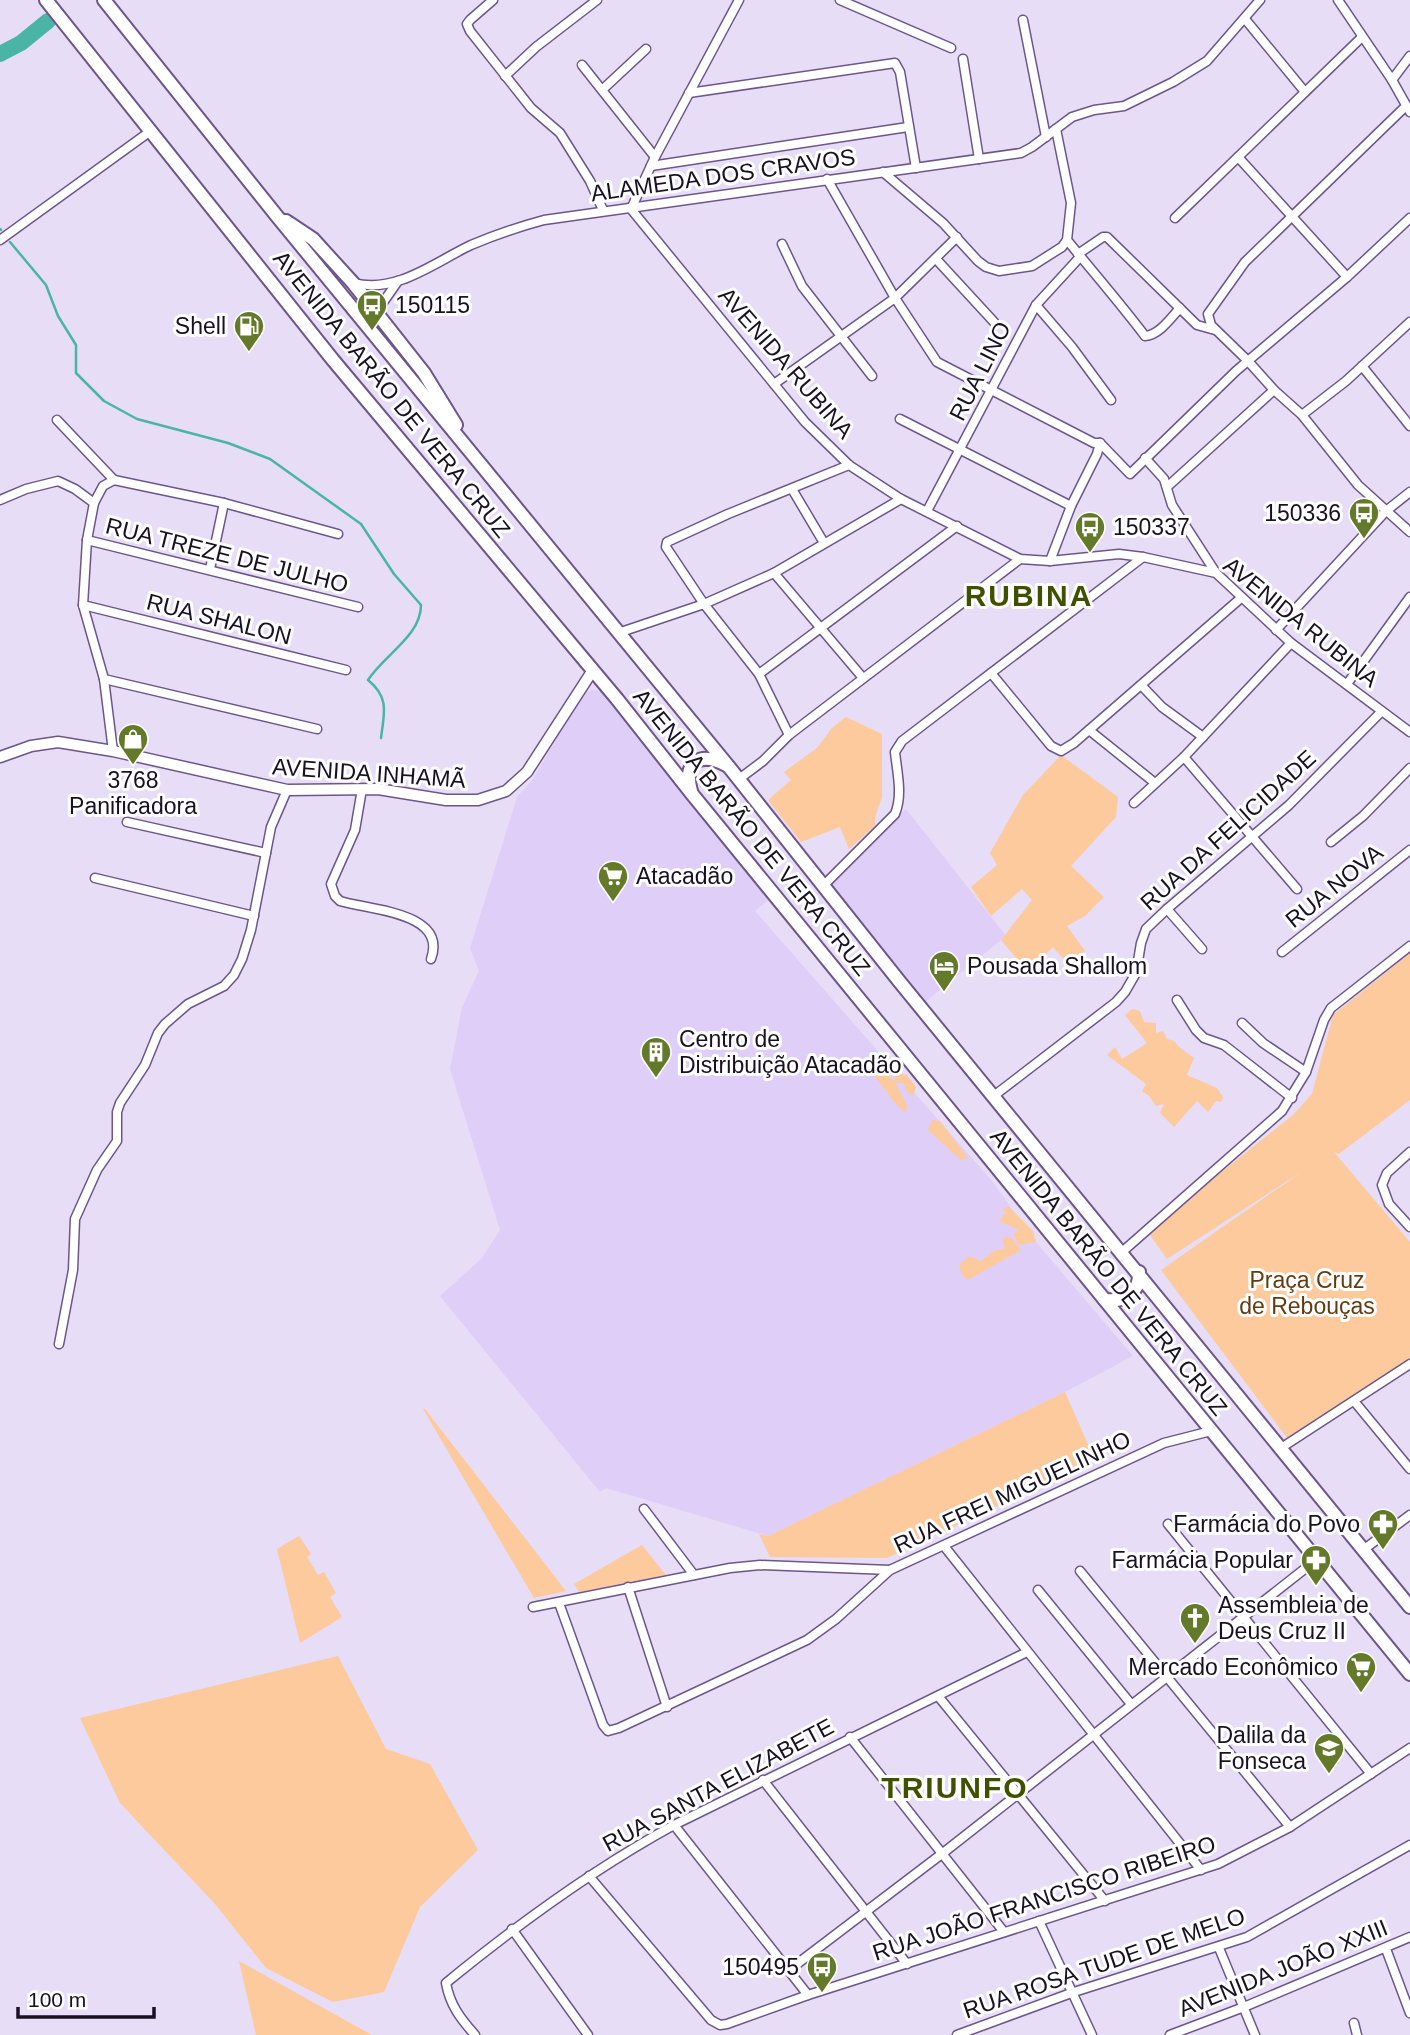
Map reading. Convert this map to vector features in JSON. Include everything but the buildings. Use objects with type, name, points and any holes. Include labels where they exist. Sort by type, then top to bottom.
[{"type":"highway","name":"AVENIDA BARÃO DE VERA CRUZ","points":[[46,0],[333,359],[593,670],[1410,1674]]},
{"type":"highway","name":"AVENIDA BARÃO DE VERA CRUZ","points":[[104,0],[276,215],[739,779],[899,981],[995,1095],[1410,1607]]},
{"type":"highway","points":[[276,215],[313,239],[377,311],[436,390],[470,450]]},
{"type":"highway","points":[[692,794],[688,771],[694,762],[705,758],[717,760],[729,767]]},
{"type":"highway","points":[[1105,1300],[1118,1301],[1129,1297],[1137,1288],[1139,1272]]},
{"type":"street","points":[[493,0],[470,20],[468,27],[531,108],[561,133],[590,181],[603,210]]},
{"type":"street","points":[[505,76],[536,47],[597,0]]},
{"type":"street","points":[[631,209],[655,156],[739,0]]},
{"type":"street","points":[[841,0],[951,48]]},
{"type":"street","name":"ALAMEDA DOS CRAVOS","points":[[353,283],[369,287],[398,281],[508,229],[544,220],[1021,153],[1072,117],[1094,110],[1124,106],[1173,82],[1207,61],[1260,0]]},
{"type":"street","points":[[1338,0],[1392,80],[1408,109],[1245,262],[1208,314],[1209,322],[1274,390],[1302,415],[1357,485],[1410,532]]},
{"type":"street","points":[[1245,19],[1305,92]]},
{"type":"street","points":[[1023,20],[1046,137]]},
{"type":"street","points":[[1175,218],[1362,37]]},
{"type":"street","points":[[602,90],[646,49]]},
{"type":"street","points":[[1392,80],[1410,56]]},
{"type":"street","points":[[963,59],[979,159]]},
{"type":"street","points":[[689,93],[895,63],[901,72],[916,168]]},
{"type":"street","points":[[582,65],[655,156]]},
{"type":"street","points":[[651,166],[908,127]]},
{"type":"street","points":[[883,172],[957,237],[986,267],[999,271],[1032,267],[1062,247],[1067,240],[1071,203],[1056,129]]},
{"type":"street","points":[[0,240],[152,130]]},
{"type":"street","points":[[1238,157],[1347,277]]},
{"type":"street","points":[[827,179],[895,298],[937,362],[1094,443],[1100,443],[1130,474],[1248,361],[1347,277],[1410,218]]},
{"type":"street","name":"AVENIDA RUBINA","points":[[631,209],[805,422],[849,465],[901,499],[1020,559],[1049,561],[1119,554],[1216,573],[1291,643],[1410,732]]},
{"type":"street","points":[[774,384],[895,298],[957,237]]},
{"type":"street","name":"RUA LINO","points":[[927,511],[1036,305],[1079,255],[1103,237],[1107,237],[1180,308]]},
{"type":"street","points":[[1067,240],[1145,336],[1150,336],[1165,325],[1180,308],[1197,325],[1216,330]]},
{"type":"street","points":[[782,244],[796,277],[840,338],[872,376]]},
{"type":"street","points":[[936,259],[994,322]]},
{"type":"street","name":"ALAMEDA DOS CRAVOS","points":[[377,311],[398,281]]},
{"type":"street","points":[[1036,305],[1072,347],[1111,400]]},
{"type":"street","points":[[1302,415],[1410,322]]},
{"type":"street","points":[[1362,366],[1410,426]]},
{"type":"street","points":[[1167,487],[1274,390]]},
{"type":"street","points":[[900,419],[1071,506]]},
{"type":"street","points":[[57,420],[114,480],[224,503],[338,534]]},
{"type":"street","points":[[1049,561],[1100,443]]},
{"type":"street","points":[[1145,458],[1164,479],[1172,505],[1216,573]]},
{"type":"street","points":[[789,734],[759,674],[704,604],[666,547],[667,542],[849,465]]},
{"type":"street","points":[[113,751],[104,679],[83,605],[87,540],[94,503],[103,486],[114,480]]},
{"type":"street","points":[[0,500],[26,489],[58,481],[94,503]]},
{"type":"street","points":[[792,489],[824,543]]},
{"type":"street","points":[[1276,630],[1386,511],[1410,492]]},
{"type":"street","points":[[618,633],[704,604],[774,573],[901,499]]},
{"type":"street","points":[[210,569],[224,503]]},
{"type":"street","points":[[759,674],[957,526]]},
{"type":"street","name":"RUA TREZE DE JULHO","points":[[87,540],[358,607]]},
{"type":"street","points":[[824,885],[895,814],[899,805],[895,752],[897,747],[1143,557]]},
{"type":"street","points":[[739,779],[764,761],[789,734],[1020,559]]},
{"type":"street","points":[[774,573],[863,678]]},
{"type":"street","points":[[1347,684],[1410,597]]},
{"type":"street","points":[[991,673],[1056,750],[1067,749],[1241,598]]},
{"type":"street","name":"RUA SHALON","points":[[83,605],[346,670]]},
{"type":"street","points":[[1134,803],[1184,757],[1291,643]]},
{"type":"street","name":"AVENIDA INHAMÃ","points":[[0,757],[46,743],[81,745],[287,790],[362,789],[460,801],[491,797],[506,791],[534,763],[593,670]]},
{"type":"street","points":[[104,679],[317,729]]},
{"type":"street","points":[[1141,685],[1162,707],[1203,737]]},
{"type":"street","name":"RUA DA FELICIDADE","points":[[995,1095],[1125,992],[1136,973],[1143,935],[1167,909],[1289,805],[1381,712]]},
{"type":"street","points":[[1090,730],[1155,783]]},
{"type":"street","points":[[1184,757],[1297,889]]},
{"type":"street","points":[[1331,842],[1363,816],[1410,768]]},
{"type":"street","points":[[362,789],[355,830],[333,878],[332,889],[340,901],[411,919],[426,927],[434,942],[431,958]]},
{"type":"street","points":[[59,1344],[73,1270],[75,1220],[97,1170],[117,1141],[117,1112],[120,1103],[145,1065],[158,1033],[166,1024],[188,1004],[224,986],[234,975],[242,959],[254,916],[271,827],[287,790]]},
{"type":"street","points":[[127,822],[266,853]]},
{"type":"street","name":"RUA NOVA","points":[[1282,953],[1410,850]]},
{"type":"street","points":[[95,878],[254,916]]},
{"type":"street","points":[[1167,909],[1202,949]]},
{"type":"street","points":[[1122,1252],[1272,1121],[1292,1098],[1306,1072],[1324,1020],[1331,1008],[1410,946]]},
{"type":"street","points":[[1177,1000],[1196,1030],[1205,1038],[1224,1045],[1292,1098]]},
{"type":"street","points":[[1242,1023],[1263,1043],[1306,1072]]},
{"type":"street","points":[[1409,1154],[1387,1173],[1382,1185],[1386,1199],[1410,1227]]},
{"type":"street","points":[[1281,1448],[1410,1364]]},
{"type":"street","points":[[1354,1401],[1410,1469]]},
{"type":"street","name":"RUA FREI MIGUELINHO","points":[[559,1603],[603,1725],[608,1731],[667,1707],[807,1640],[836,1619],[890,1570],[1164,1443],[1211,1431]]},
{"type":"street","points":[[644,1509],[694,1575]]},
{"type":"street","points":[[1363,1550],[1410,1516]]},
{"type":"street","points":[[1168,1524],[1371,1774]]},
{"type":"street","points":[[944,1546],[1201,1870]]},
{"type":"street","points":[[789,1970],[943,1853],[1316,1560]]},
{"type":"street","points":[[533,1607],[628,1587],[760,1565],[890,1570]]},
{"type":"street","points":[[1080,1571],[1290,1827]]},
{"type":"street","points":[[628,1587],[667,1707]]},
{"type":"street","points":[[1038,1590],[1131,1704]]},
{"type":"street","name":"RUA SANTA ELIZABETE","points":[[475,2035],[454,2010],[446,1983],[512,1929],[589,1875],[674,1825],[1027,1652]]},
{"type":"street","points":[[938,1696],[1105,1901]]},
{"type":"street","points":[[850,1737],[1004,1932]]},
{"type":"street","name":"RUA JOÃO FRANCISCO RIBEIRO","points":[[589,1875],[711,2020],[727,2024],[808,1995],[1201,1870],[1290,1827],[1410,1748]]},
{"type":"street","points":[[764,1780],[867,1910],[906,1964]]},
{"type":"street","points":[[674,1825],[808,1995]]},
{"type":"street","name":"RUA ROSA TUDE DE MELO","points":[[957,2035],[1074,1992],[1219,1948],[1259,1931],[1410,1845]]},
{"type":"street","points":[[1039,1921],[1092,2035]]},
{"type":"street","points":[[512,1929],[589,2035]]},
{"type":"street","name":"AVENIDA JOÃO XXIII","points":[[1170,2035],[1410,1937]]},
{"type":"street","points":[[1219,1948],[1255,2035]]},
{"type":"street","points":[[1386,1949],[1410,2013]]},
{"type":"street","points":[[1353,2023],[1357,2035]]},
{"type":"shaded area","points":[[599,689],[770,898],[755,911],[992,1181],[1036,1242],[1133,1356],[1065,1392],[768,1536],[606,1488],[600,1492],[440,1296],[482,1258],[500,1230],[450,1069],[462,1007],[479,971],[470,948],[517,797],[533,779],[580,698],[586,692]]},
{"type":"shaded area","points":[[906,809],[1006,936],[920,1006],[824,886]]},
{"type":"green space","points":[[846,717],[882,734],[882,797],[875,817],[875,826],[849,849],[840,827],[801,842],[768,800],[791,780],[784,772],[817,748],[832,728]]},
{"type":"green space","points":[[1061,755],[1118,797],[1116,817],[1071,866],[1104,897],[1085,916],[1067,926],[1085,951],[1068,964],[1053,947],[1028,972],[1001,940],[1032,900],[1022,889],[991,916],[971,887],[997,865],[990,853],[1023,795]]},
{"type":"green space","name":"Praça Cruz de Rebouças","points":[[1410,953],[1410,1100],[1339,1154],[1334,1152],[1410,1242],[1410,1361],[1288,1439],[1161,1270],[1303,1171],[1167,1259],[1147,1231],[1293,1115],[1312,1094],[1333,1015]]},
{"type":"green space","points":[[1132,1009],[1140,1011],[1144,1022],[1156,1023],[1156,1033],[1163,1031],[1167,1039],[1174,1041],[1194,1058],[1187,1075],[1217,1088],[1223,1097],[1221,1102],[1216,1101],[1208,1112],[1197,1101],[1174,1127],[1160,1113],[1164,1104],[1156,1106],[1142,1091],[1146,1084],[1107,1055],[1115,1047],[1122,1059],[1147,1043],[1125,1015]]},
{"type":"green space","points":[[865,1060],[883,1069],[894,1081],[897,1073],[907,1075],[916,1087],[913,1096],[906,1091],[904,1083],[895,1083],[907,1105],[906,1112],[894,1102],[873,1074],[861,1068],[845,1073],[838,1066],[844,1062]]},
{"type":"green space","points":[[932,1120],[940,1121],[968,1158],[961,1160],[928,1130]]},
{"type":"green space","points":[[1008,1206],[1033,1231],[1036,1242],[1019,1245],[1013,1234],[1019,1230],[999,1221],[1006,1212],[1002,1210]]},
{"type":"green space","points":[[1012,1238],[1021,1250],[968,1280],[962,1275],[959,1265],[969,1256],[981,1261],[992,1252],[1005,1248],[1002,1239]]},
{"type":"green space","points":[[1065,1392],[1095,1460],[887,1558],[770,1557],[759,1534],[768,1536]]},
{"type":"green space","points":[[425,1409],[566,1591],[534,1598]]},
{"type":"green space","points":[[299,1536],[311,1554],[307,1557],[318,1575],[324,1572],[336,1593],[330,1597],[342,1617],[300,1643],[277,1549]]},
{"type":"green space","points":[[642,1545],[666,1575],[579,1592],[574,1584]]},
{"type":"green space","points":[[338,1656],[386,1749],[430,1764],[478,1850],[420,1907],[384,1992],[333,2002],[266,1968],[215,1904],[120,1803],[80,1718]]},
{"type":"green space","points":[[239,1961],[370,2034],[371,2035],[256,2035]]},
{"type":"waterway","points":[[0,54],[21,43],[48,21]]},
{"type":"waterway","points":[[10,242],[46,285],[58,316],[76,345],[76,373],[104,401],[137,419],[228,443],[270,459],[361,524],[394,574],[421,605],[415,626],[408,636],[368,680],[383,700],[381,738]]},
{"type":"place","name":"150115","points":[[372,332]]},
{"type":"place","name":"Shell","points":[[249,353]]},
{"type":"place","name":"150336","points":[[1364,540]]},
{"type":"place","name":"150337","points":[[1090,554]]},
{"type":"place","name":"3768 Panificadora","points":[[133,766]]},
{"type":"place","name":"Atacadão","points":[[613,903]]},
{"type":"place","name":"Pousada Shallom","points":[[944,993]]},
{"type":"place","name":"Centro de Distribuição Atacadão","points":[[656,1079]]},
{"type":"place","name":"Farmácia do Povo","points":[[1383,1551]]},
{"type":"place","name":"Farmácia Popular","points":[[1316,1587]]},
{"type":"place","name":"Assembleia de Deus Cruz II","points":[[1195,1645]]},
{"type":"place","name":"Mercado Econômico","points":[[1361,1694]]},
{"type":"place","name":"Dalila da Fonseca","points":[[1329,1775]]},
{"type":"place","name":"150495","points":[[822,1994]]},
{"type":"district","name":"RUBINA","points":[[1029,595]]},
{"type":"district","name":"TRIUNFO","points":[[955,1787]]}]
